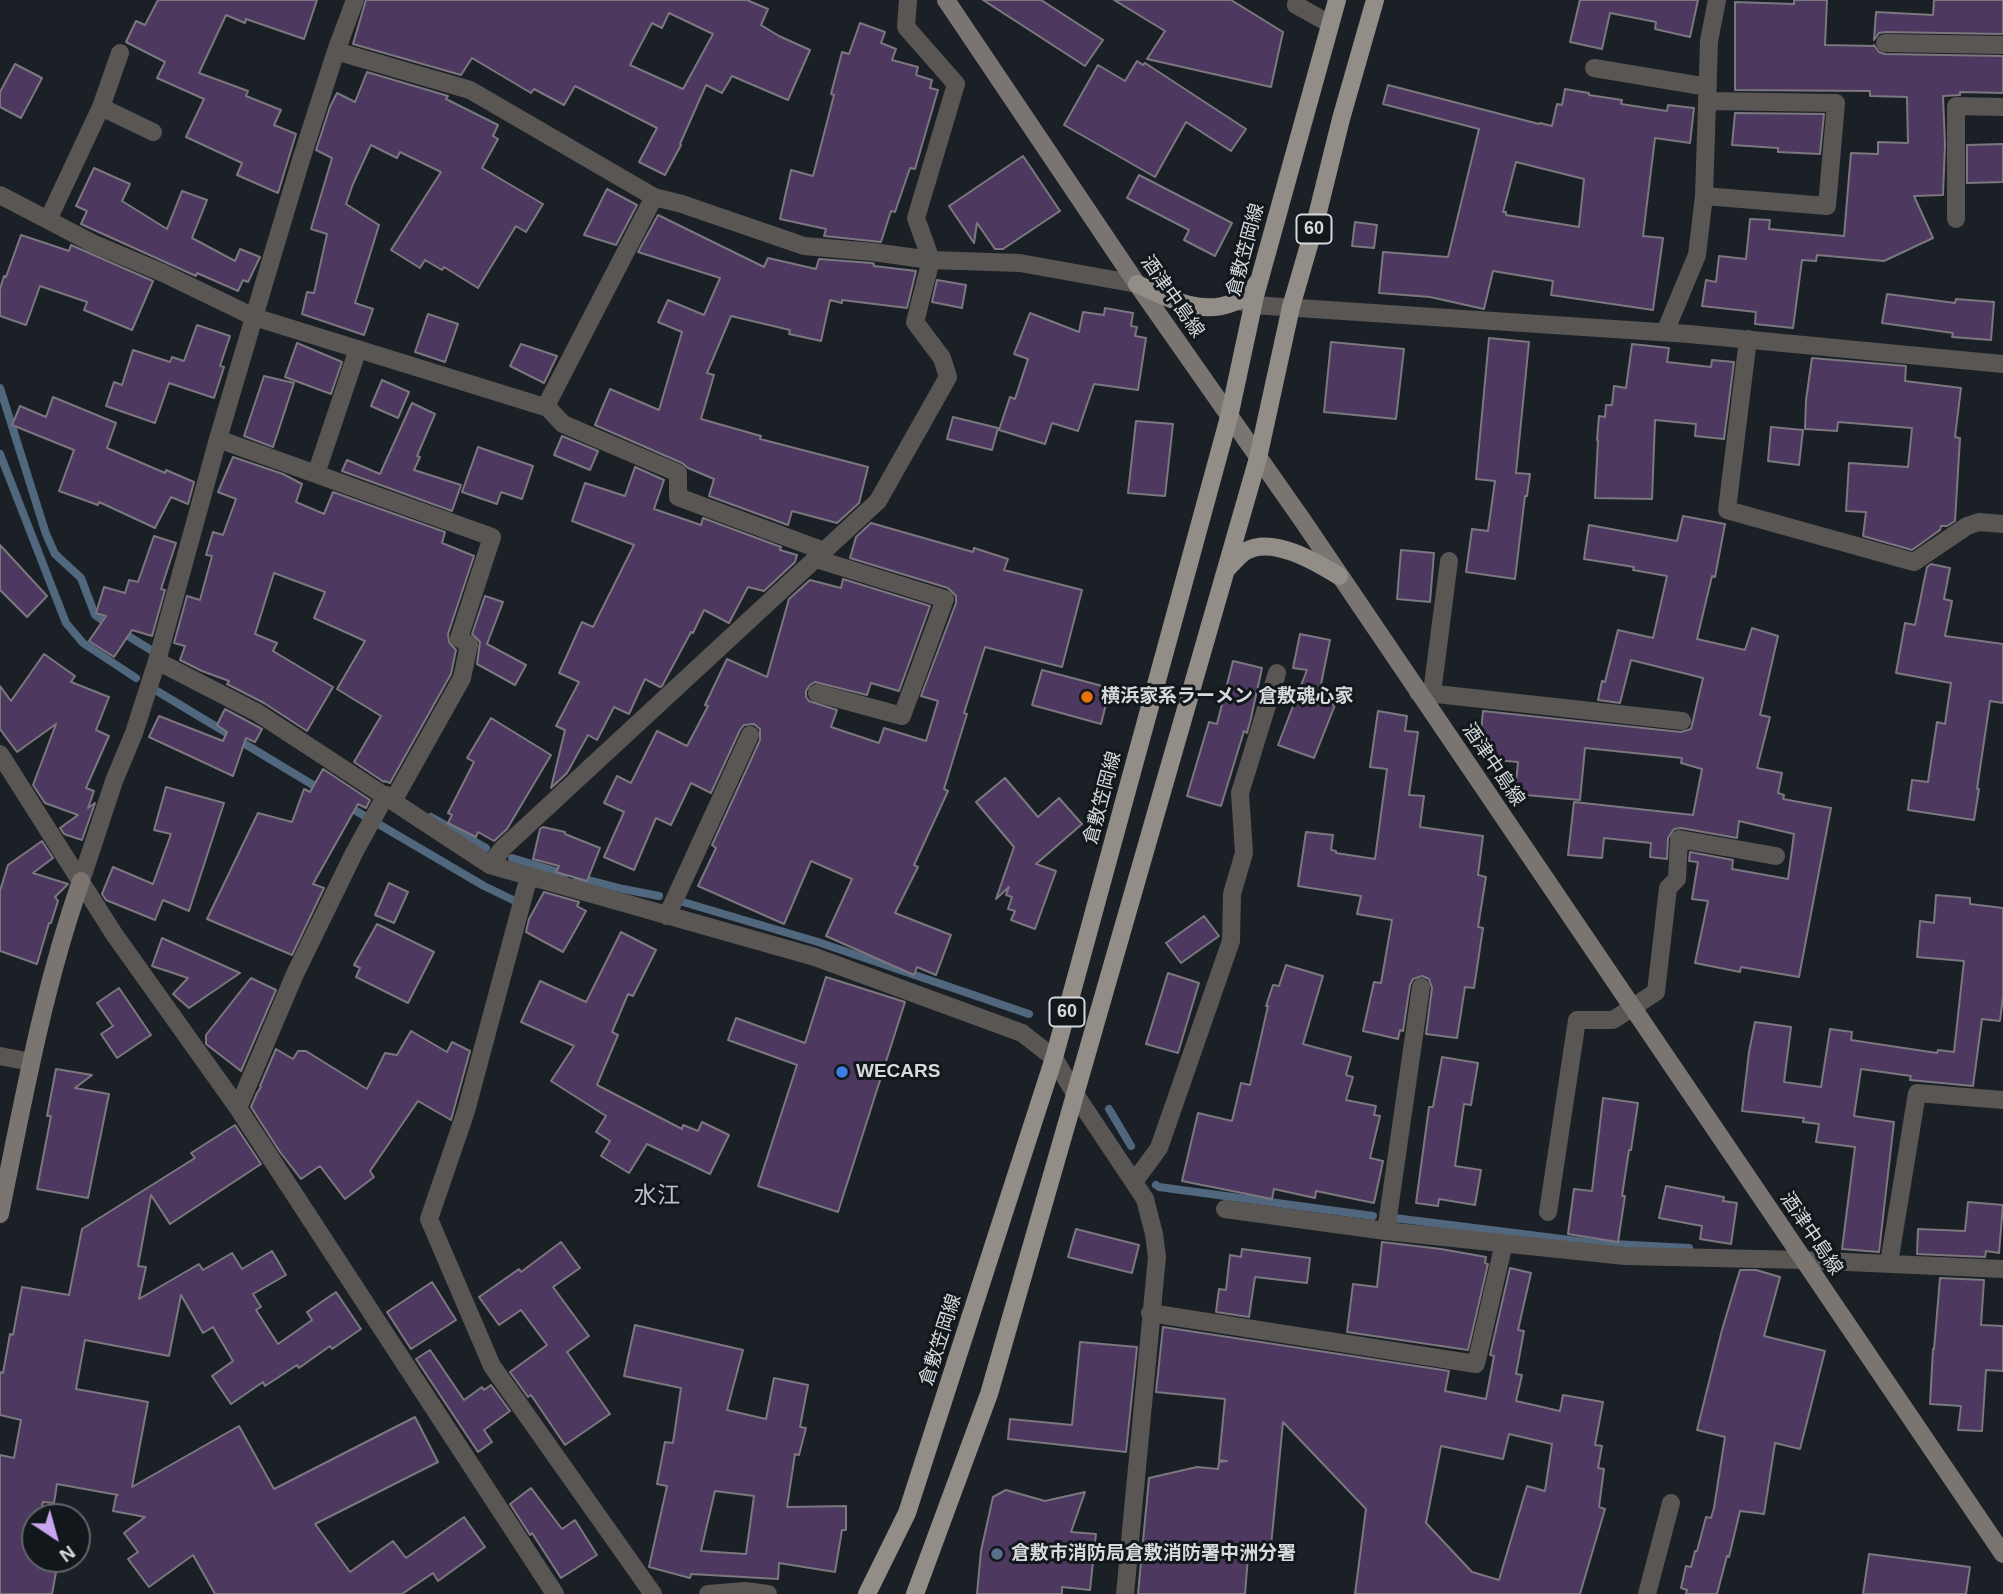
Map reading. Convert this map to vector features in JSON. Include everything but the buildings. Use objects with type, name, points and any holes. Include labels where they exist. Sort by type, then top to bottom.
[{"type":"main road","name":"酒津中島線","points":[[946,0],[1137,284],[1339,576],[1425,693],[1633,1009],[2003,1554]]},
{"type":"main road","name":"倉敷笠岡線","points":[[867,1594],[907,1513],[1054,1058],[1229,417],[1245,303],[1259,280],[1337,0]]},
{"type":"main road","name":"60","points":[[915,1594],[989,1394],[1258,458],[1291,307],[1375,0]]},
{"type":"main road","points":[[1137,284],[1174,300],[1199,307],[1245,303]]},
{"type":"main road","points":[[1226,570],[1247,551],[1270,545],[1318,563],[1339,576]]},
{"type":"main road","points":[[0,1214],[31,1062],[63,932],[81,881]]},
{"type":"street","points":[[81,881],[157,661],[254,317],[336,51],[355,0]]},
{"type":"street","points":[[490,865],[503,848],[878,501],[948,377],[942,358],[915,322],[931,260],[916,218],[956,84],[906,27],[908,0]]},
{"type":"street","points":[[1297,0],[1296,5],[1330,24]]},
{"type":"street","points":[[1665,332],[1697,255],[1704,196],[1709,41],[1717,0]]},
{"type":"street","points":[[1885,43],[2003,46]]},
{"type":"street","points":[[336,51],[470,90],[654,197],[804,246],[931,260],[1020,263],[1137,284]]},
{"type":"street","points":[[48,220],[101,107],[120,53]]},
{"type":"street","points":[[1594,68],[1708,94],[1836,103],[1827,206],[1704,196]]},
{"type":"street","points":[[1956,219],[1956,106],[2003,107]]},
{"type":"street","points":[[101,107],[153,132]]},
{"type":"street","points":[[0,195],[92,243],[163,273],[254,317],[548,408],[563,424],[678,473],[678,497],[820,555],[945,599],[902,716],[817,693]]},
{"type":"street","points":[[548,408],[654,197]]},
{"type":"street","points":[[1245,303],[1665,332],[2003,364]]},
{"type":"street","points":[[1748,339],[1727,510],[1914,562],[1966,526],[1979,522],[2003,524]]},
{"type":"street","points":[[316,474],[358,349]]},
{"type":"street","points":[[218,439],[492,537],[459,638],[469,645],[462,678],[393,796],[372,819],[295,974],[238,1108]]},
{"type":"street","points":[[1449,561],[1425,693],[1682,721]]},
{"type":"street","points":[[157,661],[258,713],[393,796],[490,865],[815,957],[1022,1033],[1054,1058],[1145,1199],[1157,1257],[1125,1594]]},
{"type":"street","points":[[1134,1182],[1159,1148],[1231,941],[1232,894],[1244,853],[1240,793],[1277,673]]},
{"type":"street","points":[[667,916],[750,735]]},
{"type":"street","points":[[0,754],[114,934],[238,1108],[555,1594]]},
{"type":"street","points":[[1548,1212],[1577,1020],[1613,1020],[1656,992],[1668,888],[1676,879],[1679,839],[1776,856]]},
{"type":"street","points":[[529,876],[466,1111],[429,1219],[492,1366],[653,1594]]},
{"type":"street","points":[[1386,1231],[1421,987]]},
{"type":"street","points":[[0,1056],[31,1062]]},
{"type":"street","points":[[1889,1264],[1917,1093],[2003,1100]]},
{"type":"street","points":[[1225,1209],[1386,1231],[1625,1256],[1803,1260],[2003,1269]]},
{"type":"street","points":[[1150,1312],[1476,1364],[1504,1243]]},
{"type":"street","points":[[1647,1594],[1671,1503]]},
{"type":"street","points":[[708,1594],[744,1591],[768,1594]]},
{"type":"waterway","points":[[0,388],[46,534],[55,554],[81,578],[95,615],[109,625]]},
{"type":"waterway","points":[[0,454],[66,623],[83,643],[136,678]]},
{"type":"waterway","points":[[120,631],[151,650]]},
{"type":"waterway","points":[[157,691],[323,791]]},
{"type":"waterway","points":[[346,805],[484,886],[513,900]]},
{"type":"waterway","points":[[431,817],[486,848]]},
{"type":"waterway","points":[[512,858],[565,874]]},
{"type":"waterway","points":[[577,877],[659,896]]},
{"type":"waterway","points":[[683,902],[818,942],[1029,1014]]},
{"type":"waterway","points":[[1109,1109],[1131,1146]]},
{"type":"waterway","points":[[1156,1185],[1373,1216]]},
{"type":"waterway","points":[[1394,1218],[1594,1243],[1689,1248]]},
{"type":"place","name":"横浜家系ラーメン 倉敷魂心家","points":[[1087,697]]},
{"type":"place","name":"WECARS","points":[[842,1072]]},
{"type":"place","name":"倉敷市消防局倉敷消防署中洲分署","points":[[997,1554]]},
{"type":"district","name":"水江","points":[[657,1197]]}]
